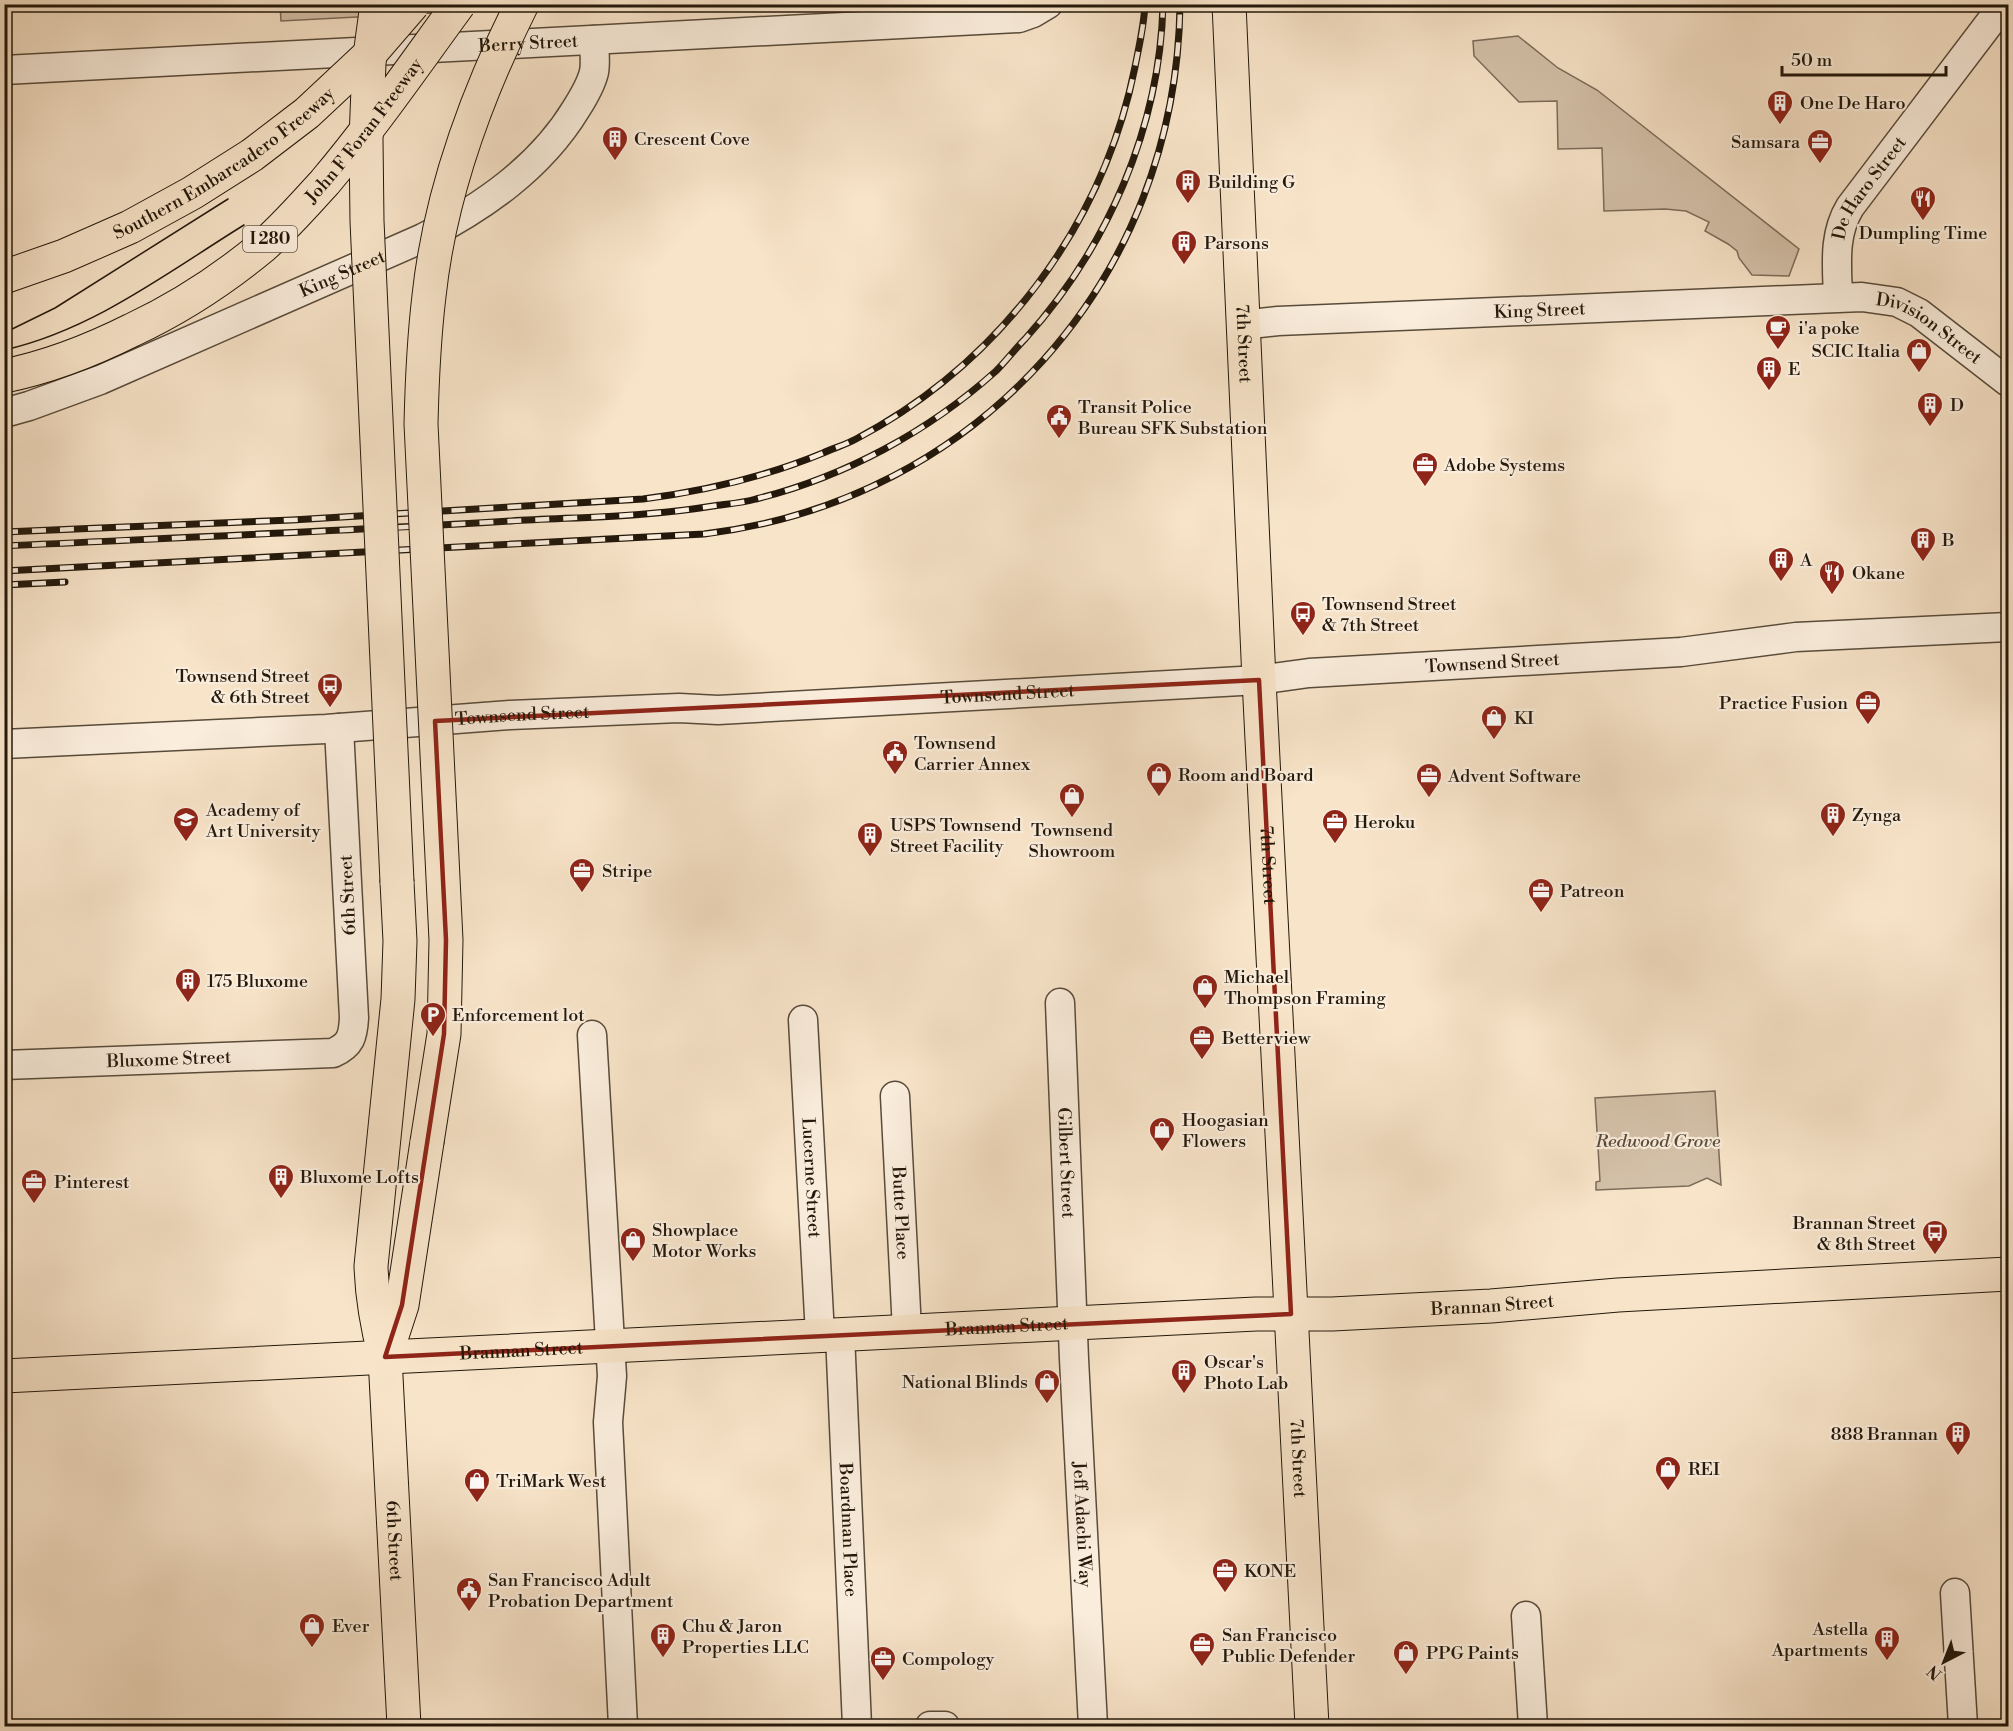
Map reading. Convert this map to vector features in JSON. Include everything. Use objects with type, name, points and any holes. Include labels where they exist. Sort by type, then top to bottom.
[{"type":"main road","points":[[377,4],[369,74],[366,139],[367,221],[400,941],[399,999],[370,1266],[376,1326],[386,1357]]},
{"type":"main road","name":"Southern Embarcadero Freeway","points":[[4,277],[64,256],[130,226],[192,193],[252,155],[307,113],[369,55],[413,4]]},
{"type":"main road","name":"John F Foran Freeway","points":[[4,376],[28,371],[101,345],[168,313],[219,280],[263,246],[303,207],[339,164],[382,110],[459,4]]},
{"type":"main road","points":[[386,1357],[402,1305],[444,1034],[446,940],[421,424],[423,356],[429,294],[438,235],[455,168],[476,105],[522,4]]},
{"type":"main road","name":"7th Street","points":[[1229,4],[1259,680],[1312,1726]]},
{"type":"main road","name":"Brannan Street","points":[[4,1376],[907,1330],[1491,1306],[1618,1295],[2008,1275]]},
{"type":"main road","name":"6th Street","points":[[386,1357],[404,1726]]},
{"type":"street","name":"Berry Street","points":[[4,70],[1019,18],[1048,4]]},
{"type":"street","name":"De Haro Street","points":[[1838,297],[1836,254],[1842,220],[2004,4]]},
{"type":"street","name":"King Street","points":[[4,413],[100,380],[423,238],[453,222],[497,194],[536,160],[569,121],[592,77],[595,63],[594,40]]},
{"type":"street","name":"King Street","points":[[1242,325],[1278,321],[1699,305],[1838,297]]},
{"type":"street","name":"Division Street","points":[[1838,297],[1877,298],[1897,302],[1919,313],[2008,382]]},
{"type":"street","name":"Townsend Street","points":[[4,744],[218,733],[257,745],[339,739],[510,716],[679,708],[717,710],[1259,680],[1309,673],[1681,652],[1796,637],[2008,627]]},
{"type":"street","name":"6th Street","points":[[333,1053],[345,1048],[351,1039],[354,1018],[339,739]]},
{"type":"street","name":"Gilbert Street","points":[[1060,1003],[1072,1323]]},
{"type":"street","name":"Lucerne Street","points":[[803,1020],[830,1335]]},
{"type":"street","points":[[592,1035],[612,1376],[608,1422],[623,1726]]},
{"type":"street","name":"Bluxome Street","points":[[4,1065],[333,1053]]},
{"type":"street","name":"Butte Place","points":[[895,1096],[907,1330]]},
{"type":"street","name":"Jeff Adachi Way","points":[[1072,1323],[1093,1726]]},
{"type":"street","name":"Boardman Place","points":[[830,1335],[857,1726]]},
{"type":"street","points":[[1955,1593],[1964,1726]]},
{"type":"street","points":[[1526,1616],[1533,1726]]},
{"type":"highlighted area","points":[[1259,680],[1291,1314],[385,1357],[402,1305],[444,1034],[446,940],[435,721]]},
{"type":"green space","points":[[280,4],[584,5],[281,21]]},
{"type":"green space","points":[[1518,36],[1558,68],[1597,90],[1799,249],[1789,276],[1752,275],[1739,258],[1737,251],[1705,231],[1709,222],[1686,211],[1665,209],[1604,211],[1602,148],[1558,149],[1557,101],[1519,102],[1474,56],[1473,41]]},
{"type":"green space","name":"Redwood Grove","points":[[1715,1091],[1721,1185],[1707,1178],[1689,1186],[1596,1190],[1596,1182],[1600,1181],[1595,1098]]},
{"type":"tram line","points":[[4,333],[55,308],[228,199]]},
{"type":"tram line","points":[[4,350],[37,341],[99,314],[129,298],[244,225]]},
{"type":"railway","points":[[4,532],[292,520],[643,499],[689,492],[757,476],[801,462],[852,441],[908,408],[955,372],[999,330],[1037,284],[1070,235],[1098,182],[1120,126],[1135,67],[1145,4]]},
{"type":"railway","points":[[4,546],[384,528],[688,510],[751,500],[789,490],[853,465],[884,450],[942,414],[996,371],[1054,304],[1081,266],[1124,184],[1140,140],[1152,96],[1160,50],[1163,4]]},
{"type":"railway","points":[[4,571],[704,534],[803,513],[893,476],[974,425],[1043,360],[1100,284],[1143,199],[1170,105],[1180,4]]},
{"type":"railway","points":[[4,585],[65,582]]},
{"type":"place","name":"One De Haro","points":[[1780,126]]},
{"type":"place","name":"Crescent Cove","points":[[615,162]]},
{"type":"place","name":"Samsara","points":[[1820,165]]},
{"type":"place","name":"Building G","points":[[1188,205]]},
{"type":"place","name":"Dumpling Time","points":[[1923,222]]},
{"type":"place","name":"Parsons","points":[[1184,266]]},
{"type":"place","name":"i'a poke","points":[[1778,351]]},
{"type":"place","name":"SCIC Italia","points":[[1919,374]]},
{"type":"place","name":"E","points":[[1769,392]]},
{"type":"place","name":"D","points":[[1930,428]]},
{"type":"place","name":"Transit Police Bureau SFK Substation","points":[[1059,440]]},
{"type":"place","name":"Adobe Systems","points":[[1425,488]]},
{"type":"place","name":"B","points":[[1923,563]]},
{"type":"place","name":"A","points":[[1781,583]]},
{"type":"place","name":"Okane","points":[[1832,596]]},
{"type":"place","name":"Townsend Street & 7th Street","points":[[1303,637]]},
{"type":"place","name":"Townsend Street & 6th Street","points":[[330,709]]},
{"type":"place","name":"Practice Fusion","points":[[1868,726]]},
{"type":"place","name":"KI","points":[[1494,741]]},
{"type":"place","name":"Townsend Carrier Annex","points":[[895,776]]},
{"type":"place","name":"Room and Board","points":[[1159,798]]},
{"type":"place","name":"Advent Software","points":[[1429,799]]},
{"type":"place","name":"Townsend Showroom","points":[[1072,819]]},
{"type":"place","name":"Zynga","points":[[1833,838]]},
{"type":"place","name":"Academy of Art University","points":[[186,843]]},
{"type":"place","name":"Heroku","points":[[1335,845]]},
{"type":"place","name":"USPS Townsend Street Facility","points":[[870,858]]},
{"type":"place","name":"Stripe","points":[[582,894]]},
{"type":"place","name":"Patreon","points":[[1541,914]]},
{"type":"place","name":"175 Bluxome","points":[[188,1004]]},
{"type":"place","name":"Michael Thompson Framing","points":[[1205,1010]]},
{"type":"place","name":"Enforcement lot","points":[[433,1038]]},
{"type":"place","name":"Betterview","points":[[1202,1061]]},
{"type":"place","name":"Hoogasian Flowers","points":[[1162,1153]]},
{"type":"place","name":"Bluxome Lofts","points":[[281,1200]]},
{"type":"place","name":"Pinterest","points":[[34,1205]]},
{"type":"place","name":"Brannan Street & 8th Street","points":[[1935,1256]]},
{"type":"place","name":"Showplace Motor Works","points":[[633,1263]]},
{"type":"place","name":"Oscar's Photo Lab","points":[[1184,1395]]},
{"type":"place","name":"National Blinds","points":[[1047,1405]]},
{"type":"place","name":"888 Brannan","points":[[1958,1457]]},
{"type":"place","name":"REI","points":[[1668,1492]]},
{"type":"place","name":"TriMark West","points":[[477,1504]]},
{"type":"place","name":"KONE","points":[[1225,1594]]},
{"type":"place","name":"San Francisco Adult Probation Department","points":[[469,1613]]},
{"type":"place","name":"Ever","points":[[312,1649]]},
{"type":"place","name":"Chu & Jaron Properties LLC","points":[[663,1659]]},
{"type":"place","name":"Astella Apartments","points":[[1887,1662]]},
{"type":"place","name":"San Francisco Public Defender","points":[[1202,1668]]},
{"type":"place","name":"PPG Paints","points":[[1406,1676]]},
{"type":"place","name":"Compology","points":[[883,1682]]}]
